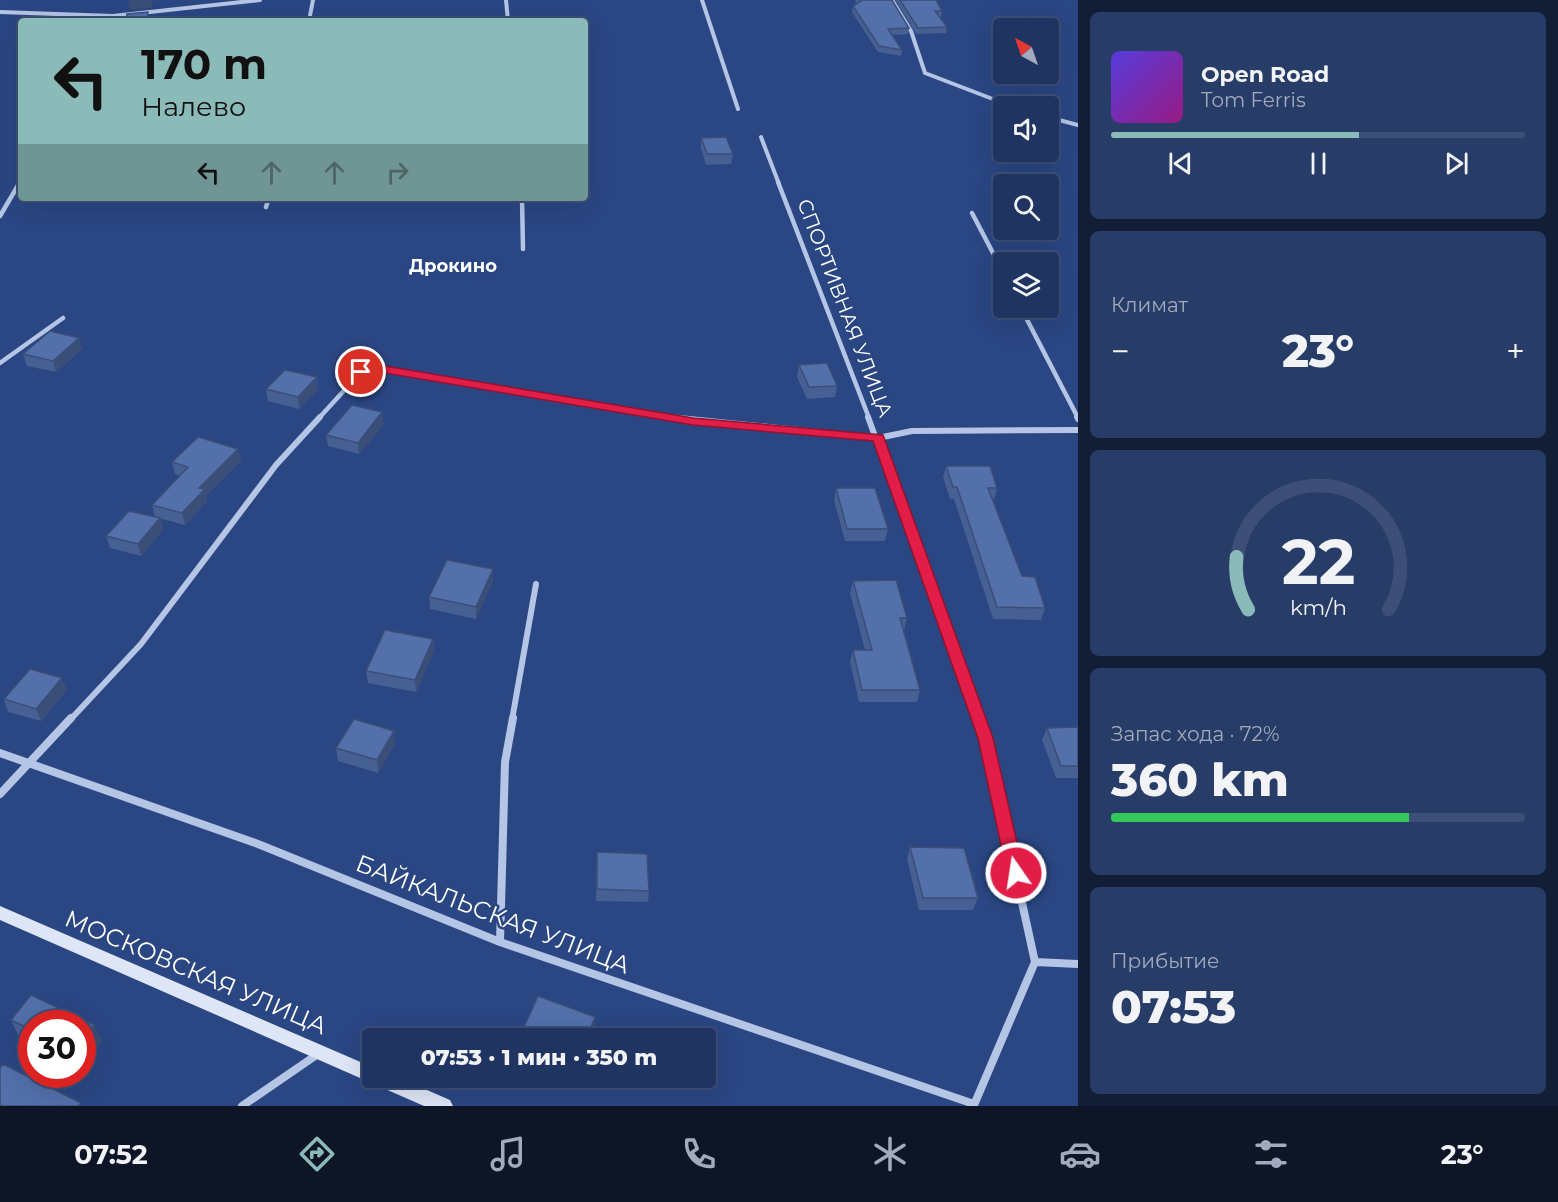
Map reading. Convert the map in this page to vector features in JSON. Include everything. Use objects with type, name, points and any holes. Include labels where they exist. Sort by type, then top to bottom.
[{"type":"street","points":[[120,18],[260,0]]},
{"type":"street","points":[[310,18],[313,0]]},
{"type":"street","points":[[506,0],[508,18]]},
{"type":"street","points":[[702,0],[738,109]]},
{"type":"street","points":[[892,0],[911,32],[925,73],[993,99]]},
{"type":"street","points":[[0,12],[96,18]]},
{"type":"street","points":[[1059,120],[1078,125]]},
{"type":"street","name":"СПОРТИВНАЯ УЛИЦА","points":[[761,136],[858,394],[878,438],[986,738],[1035,962]]},
{"type":"street","points":[[0,216],[18,185]]},
{"type":"street","points":[[266,207],[267,201]]},
{"type":"street","points":[[522,201],[523,249]]},
{"type":"street","points":[[972,213],[993,253]]},
{"type":"street","points":[[0,363],[63,318]]},
{"type":"street","points":[[1026,318],[1078,419]]},
{"type":"street","points":[[0,794],[141,644],[276,465],[361,372],[385,370],[693,421],[878,438],[912,431],[1078,430]]},
{"type":"street","points":[[500,942],[505,762],[536,584]]},
{"type":"street","name":"БАЙКАЛЬСКАЯ УЛИЦА","points":[[0,753],[258,844],[500,942],[974,1105]]},
{"type":"street","name":"МОСКОВСКАЯ УЛИЦА","points":[[0,914],[362,1070]]},
{"type":"street","points":[[974,1105],[1035,962],[1078,964]]},
{"type":"street","points":[[242,1106],[321,1052]]},
{"type":"street","points":[[402,1088],[444,1106]]},
{"type":"building","points":[[860,0],[892,0],[909,28],[888,29],[902,50],[879,46],[853,6]]},
{"type":"building","points":[[900,0],[936,0],[942,11],[935,11],[947,27],[918,28]]},
{"type":"building","points":[[148,12],[147,18],[126,18],[127,14]]},
{"type":"building","points":[[726,137],[733,154],[707,154],[701,138]]},
{"type":"building","points":[[50,331],[79,338],[53,361],[23,354]]},
{"type":"building","points":[[827,363],[837,386],[809,387],[799,365]]},
{"type":"building","points":[[285,370],[317,377],[298,397],[266,389]]},
{"type":"building","points":[[352,405],[382,412],[358,443],[326,435]]},
{"type":"building","points":[[198,437],[238,449],[199,488],[205,489],[182,513],[152,505],[188,467],[172,462]]},
{"type":"building","points":[[946,466],[990,466],[997,488],[988,488],[1022,576],[1035,577],[1045,608],[997,607],[957,487],[953,487]]},
{"type":"building","points":[[836,488],[875,488],[888,529],[847,529]]},
{"type":"building","points":[[129,511],[160,518],[138,544],[106,536]]},
{"type":"building","points":[[447,560],[493,569],[476,607],[429,597]]},
{"type":"building","points":[[896,580],[907,618],[900,618],[920,690],[862,690],[853,650],[872,650],[853,581]]},
{"type":"building","points":[[385,630],[433,639],[415,680],[366,671]]},
{"type":"building","points":[[30,669],[62,678],[36,709],[4,699]]},
{"type":"building","points":[[354,719],[394,731],[377,760],[336,748]]},
{"type":"building","points":[[1078,727],[1078,766],[1061,766],[1047,728]]},
{"type":"building","points":[[910,847],[964,848],[978,898],[923,898]]},
{"type":"building","points":[[597,852],[647,854],[649,891],[597,889]]},
{"type":"building","points":[[31,995],[62,1010],[19,1010]]},
{"type":"building","points":[[538,996],[595,1017],[591,1028],[524,1028]]},
{"type":"building","points":[[18,1011],[18,1023],[11,1020]]},
{"type":"building","points":[[3,1064],[18,1072],[18,1088],[51,1088],[81,1103],[78,1106],[0,1106],[0,1068]]},
{"type":"district","name":"Дрокино","points":[[453,266]]},
{"type":"route","points":[[361,372],[385,370],[693,421],[878,438],[986,738],[1016,873]]}]
